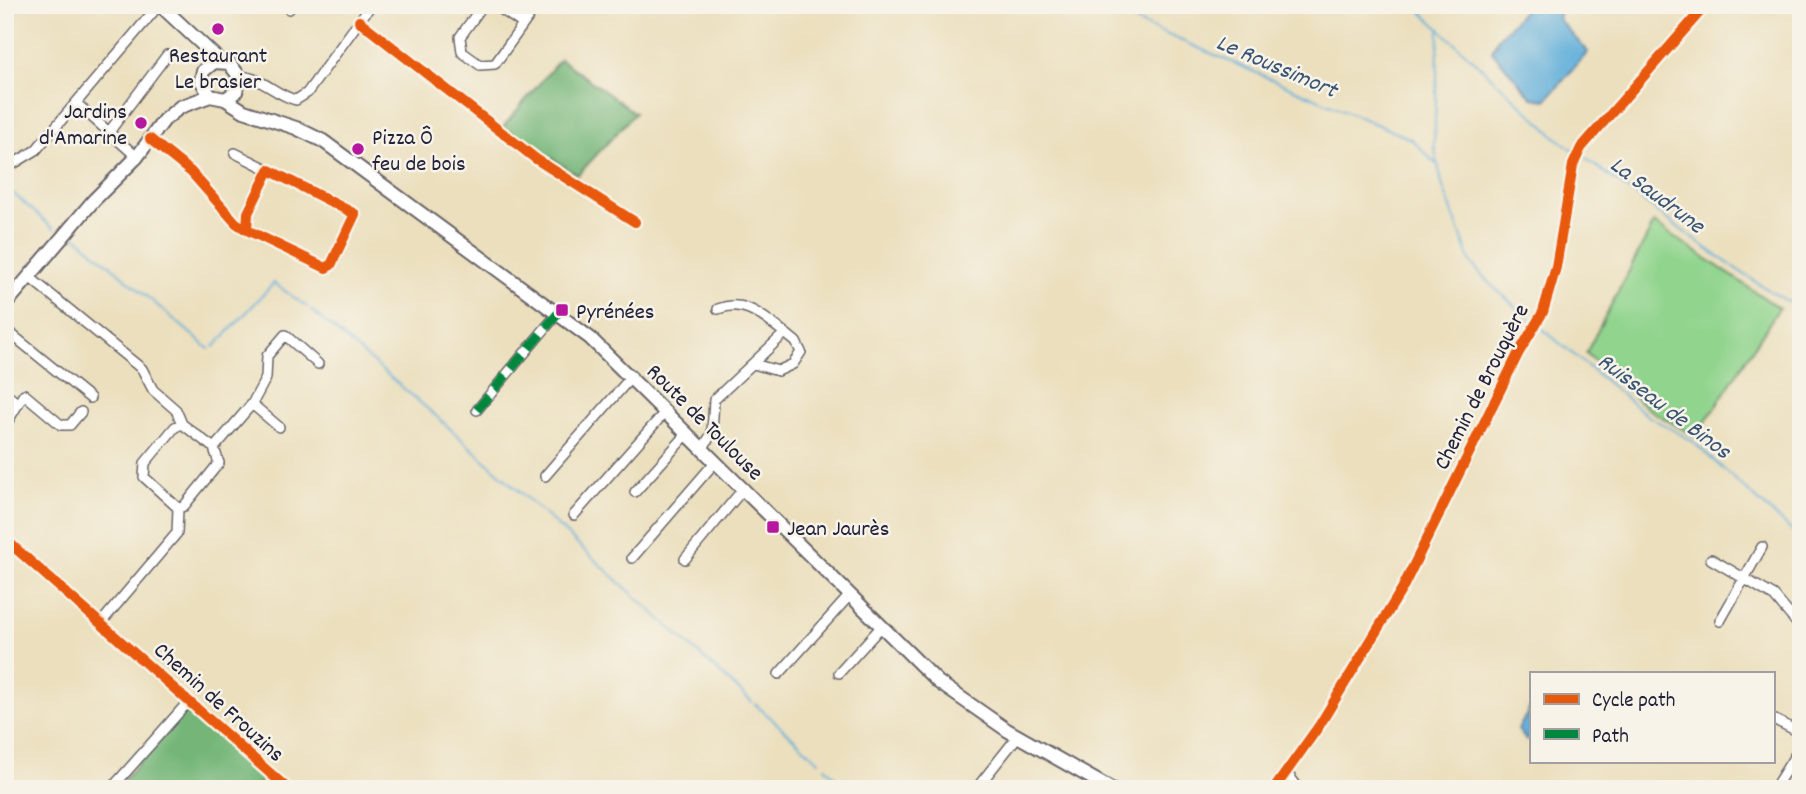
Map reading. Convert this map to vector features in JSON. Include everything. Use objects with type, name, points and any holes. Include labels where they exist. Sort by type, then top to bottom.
[{"type":"main road","points":[[159,5],[220,61],[235,67],[239,76],[231,96],[210,96],[180,107]]},
{"type":"main road","points":[[198,41],[207,66]]},
{"type":"main road","points":[[5,305],[94,200],[137,157],[180,107],[201,79],[207,66],[220,61]]},
{"type":"main road","points":[[201,79],[210,96]]},
{"type":"main road","name":"Route de Toulouse","points":[[231,96],[249,111],[323,141],[558,313],[632,376],[880,628],[938,682],[1018,736],[1111,789]]},
{"type":"street","points":[[5,164],[13,164],[36,150],[159,5]]},
{"type":"street","points":[[285,5],[289,9],[292,5]]},
{"type":"street","points":[[239,76],[263,81],[296,100],[307,93],[371,5]]},
{"type":"street","points":[[483,5],[460,37],[462,52],[480,65],[495,64],[537,5]]},
{"type":"street","points":[[495,5],[523,24]]},
{"type":"street","name":"Chemin de Brouquère","points":[[1274,789],[1319,726],[1402,589],[1518,354],[1543,312],[1556,267],[1573,165],[1581,148],[1706,5]]},
{"type":"street","points":[[359,22],[536,159],[635,222]]},
{"type":"street","points":[[108,132],[167,55]]},
{"type":"street","points":[[76,103],[137,157]]},
{"type":"street","points":[[150,139],[191,172],[230,217],[247,229],[326,268],[331,265],[355,214],[235,153]]},
{"type":"street","points":[[247,229],[248,213],[268,170]]},
{"type":"street","points":[[230,217],[237,218],[248,213]]},
{"type":"street","points":[[28,276],[142,369],[153,390],[176,410],[182,424],[214,448],[219,463],[184,506],[178,508]]},
{"type":"street","points":[[718,309],[732,303],[754,310],[796,342],[801,352],[793,363],[778,371],[754,364]]},
{"type":"street","points":[[477,410],[558,313]]},
{"type":"street","points":[[5,329],[90,398]]},
{"type":"street","points":[[703,448],[712,433],[714,400],[785,333]]},
{"type":"street","points":[[214,448],[252,404],[266,378],[267,356],[285,335],[318,364]]},
{"type":"street","points":[[545,476],[632,376]]},
{"type":"street","points":[[5,393],[17,403]]},
{"type":"street","points":[[5,426],[24,394],[61,425],[70,425],[81,412]]},
{"type":"street","points":[[252,404],[278,427]]},
{"type":"street","points":[[575,515],[666,411]]},
{"type":"street","points":[[100,624],[177,534],[178,508],[144,477],[145,463],[175,427],[182,424]]},
{"type":"street","points":[[635,492],[688,433]]},
{"type":"street","points":[[632,558],[716,461]]},
{"type":"street","points":[[685,559],[744,488]]},
{"type":"street","name":"Chemin de Frouzins","points":[[5,540],[288,789]]},
{"type":"street","points":[[1720,621],[1762,547]]},
{"type":"street","points":[[1711,559],[1773,596],[1801,628]]},
{"type":"street","points":[[779,674],[849,596]]},
{"type":"street","points":[[839,673],[880,628]]},
{"type":"street","points":[[111,789],[189,701]]},
{"type":"street","points":[[1774,720],[1801,733]]},
{"type":"street","points":[[976,789],[1018,736]]},
{"type":"street","points":[[1773,789],[1801,746]]},
{"type":"street","points":[[1286,772],[1299,789]]},
{"type":"street","points":[[984,779],[996,789]]},
{"type":"street","points":[[1699,789],[1712,789]]},
{"type":"green space","points":[[560,59],[635,113],[578,175],[503,127]]},
{"type":"green space","points":[[1654,223],[1779,308],[1696,437],[1648,409],[1586,353]]},
{"type":"green space","points":[[188,707],[266,775],[255,789],[116,789]]},
{"type":"water","points":[[1529,5],[1561,5],[1558,19],[1588,52],[1546,100],[1532,98],[1492,51],[1498,38]]},
{"type":"water","points":[[1530,708],[1530,737],[1526,740],[1518,730]]},
{"type":"waterway","name":"Le Roussimort","points":[[1098,5],[1411,139],[1436,164]]},
{"type":"waterway","name":"La Saudrune","points":[[1414,5],[1557,138],[1576,152]]},
{"type":"waterway","name":"Ruisseau de Binos","points":[[1439,31],[1434,145],[1442,184],[1471,263],[1532,321]]},
{"type":"waterway","name":"La Saudrune","points":[[1581,155],[1716,255],[1801,309]]},
{"type":"waterway","points":[[5,186],[54,229]]},
{"type":"waterway","points":[[73,234],[209,349]]},
{"type":"waterway","points":[[214,347],[274,283],[307,307]]},
{"type":"waterway","points":[[311,310],[436,416],[752,702]]},
{"type":"waterway","name":"Ruisseau de Binos","points":[[1539,326],[1648,416],[1691,440],[1801,539]]},
{"type":"waterway","points":[[755,704],[819,761]]},
{"type":"waterway","points":[[825,767],[847,789]]},
{"type":"marked path","points":[[477,410],[558,313]]},
{"type":"cycle path","points":[[1274,789],[1319,726],[1402,589],[1518,354],[1543,312],[1556,267],[1573,165],[1581,148],[1706,5]]},
{"type":"cycle path","points":[[359,21],[536,159],[635,222]]},
{"type":"cycle path","points":[[150,139],[191,172],[236,223],[247,230],[326,268],[331,265],[355,214],[269,170],[248,213],[247,230]]},
{"type":"cycle path","points":[[5,539],[288,789]]},
{"type":"place","name":"Restaurant Le brasier","points":[[218,29]]},
{"type":"place","name":"Jardins d'Amarine","points":[[141,123]]},
{"type":"place","name":"Pizza Ô feu de bois","points":[[358,149]]},
{"type":"place","name":"Pyrénées","points":[[562,310]]},
{"type":"place","name":"Jean Jaurès","points":[[773,527]]}]
